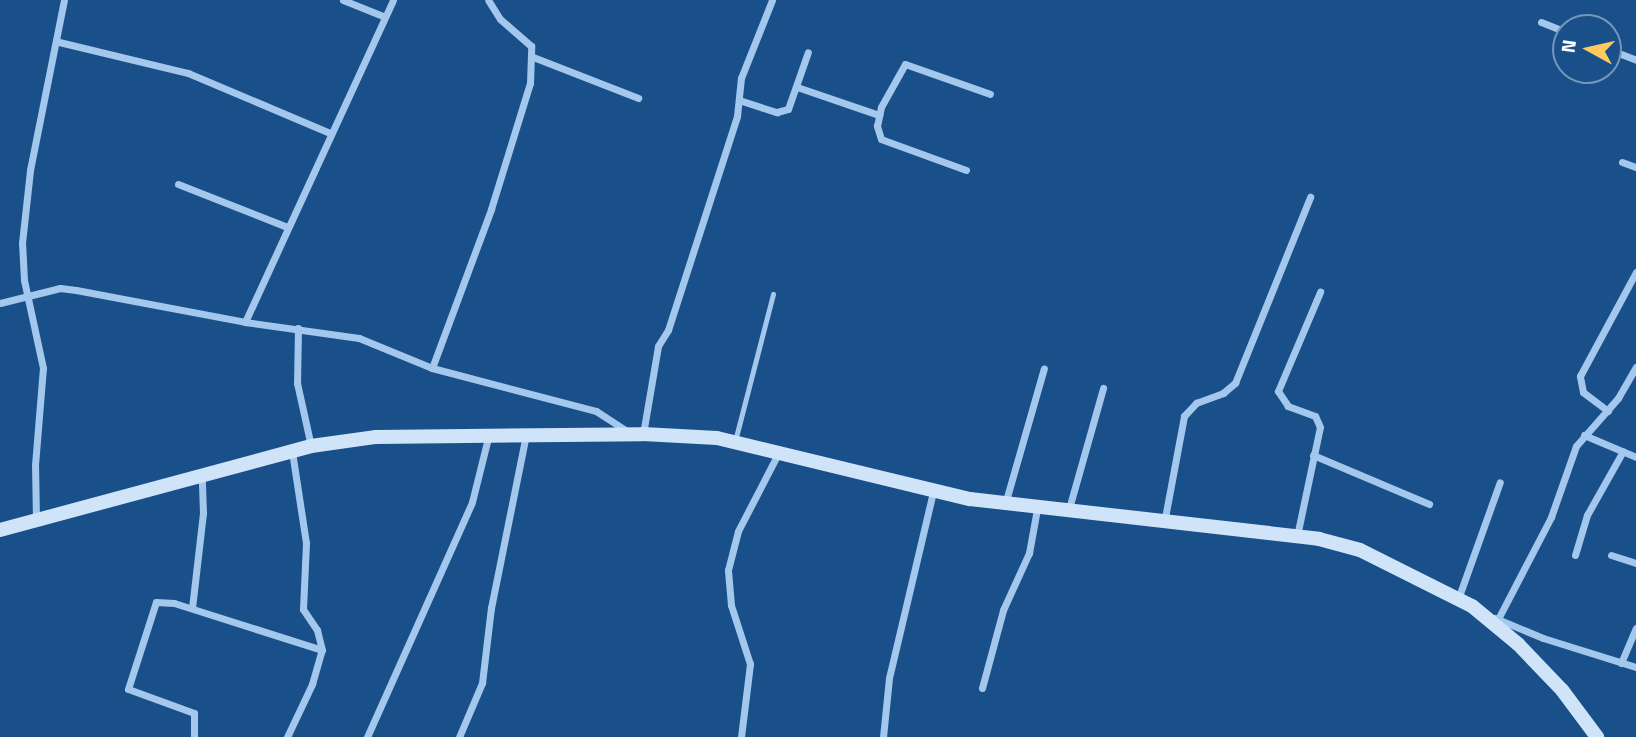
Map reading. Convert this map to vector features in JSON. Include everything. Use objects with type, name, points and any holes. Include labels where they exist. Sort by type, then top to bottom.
[{"type":"main road","points":[[0,530],[311,446],[376,437],[637,434],[735,441],[780,450],[933,492],[1037,509],[1297,537],[1360,550],[1472,606],[1518,644],[1594,736]]},
{"type":"street","points":[[36,521],[34,465],[43,368],[22,266],[24,215],[64,0]]},
{"type":"street","points":[[342,0],[385,17]]},
{"type":"street","points":[[245,322],[393,0]]},
{"type":"street","points":[[432,368],[520,121],[533,57],[524,35],[500,19],[488,0]]},
{"type":"street","points":[[0,303],[29,295],[76,290],[245,322],[359,338],[432,368],[583,407],[637,434],[654,358],[668,330],[739,100],[741,78],[772,0]]},
{"type":"street","points":[[1541,22],[1552,26]]},
{"type":"street","points":[[58,42],[188,73],[330,133]]},
{"type":"street","points":[[739,100],[783,112],[797,87],[808,52]]},
{"type":"street","points":[[533,57],[638,99]]},
{"type":"street","points":[[966,170],[886,143],[878,133],[878,115],[905,64],[990,94]]},
{"type":"street","points":[[797,87],[878,115]]},
{"type":"street","points":[[1622,162],[1636,167]]},
{"type":"street","points":[[178,184],[288,227]]},
{"type":"street","points":[[1163,524],[1184,416],[1196,403],[1223,393],[1235,383],[1310,197]]},
{"type":"street","points":[[1608,411],[1583,392],[1580,376],[1636,272]]},
{"type":"street","points":[[1297,537],[1319,421],[1288,406],[1278,391],[1320,292]]},
{"type":"street","points":[[298,328],[297,383],[311,446]]},
{"type":"street","points":[[1005,504],[1044,368]]},
{"type":"street","points":[[1498,619],[1551,517],[1566,468],[1584,435],[1608,411],[1636,368]]},
{"type":"street","points":[[1068,512],[1103,388]]},
{"type":"street","points":[[459,737],[482,683],[491,608],[526,434]]},
{"type":"street","points":[[367,737],[472,502],[489,435]]},
{"type":"street","points":[[1584,435],[1636,457]]},
{"type":"street","points":[[741,737],[750,664],[731,605],[728,570],[738,531],[780,450]]},
{"type":"street","points":[[287,737],[312,684],[322,650],[317,629],[303,609],[306,542],[292,451]]},
{"type":"street","points":[[1575,555],[1587,516],[1623,451]]},
{"type":"street","points":[[1313,455],[1429,504]]},
{"type":"street","points":[[191,608],[203,513],[202,475]]},
{"type":"street","points":[[1458,599],[1500,482]]},
{"type":"street","points":[[883,737],[889,678],[933,492]]},
{"type":"street","points":[[982,688],[1003,610],[1029,553],[1037,509]]},
{"type":"street","points":[[1611,555],[1636,563]]},
{"type":"street","points":[[194,737],[194,713],[131,692],[127,684],[152,606],[166,601],[322,650]]},
{"type":"street","points":[[1472,606],[1498,619],[1636,667]]},
{"type":"street","points":[[1621,663],[1636,628]]},
{"type":"lane","points":[[735,441],[773,294]]}]
